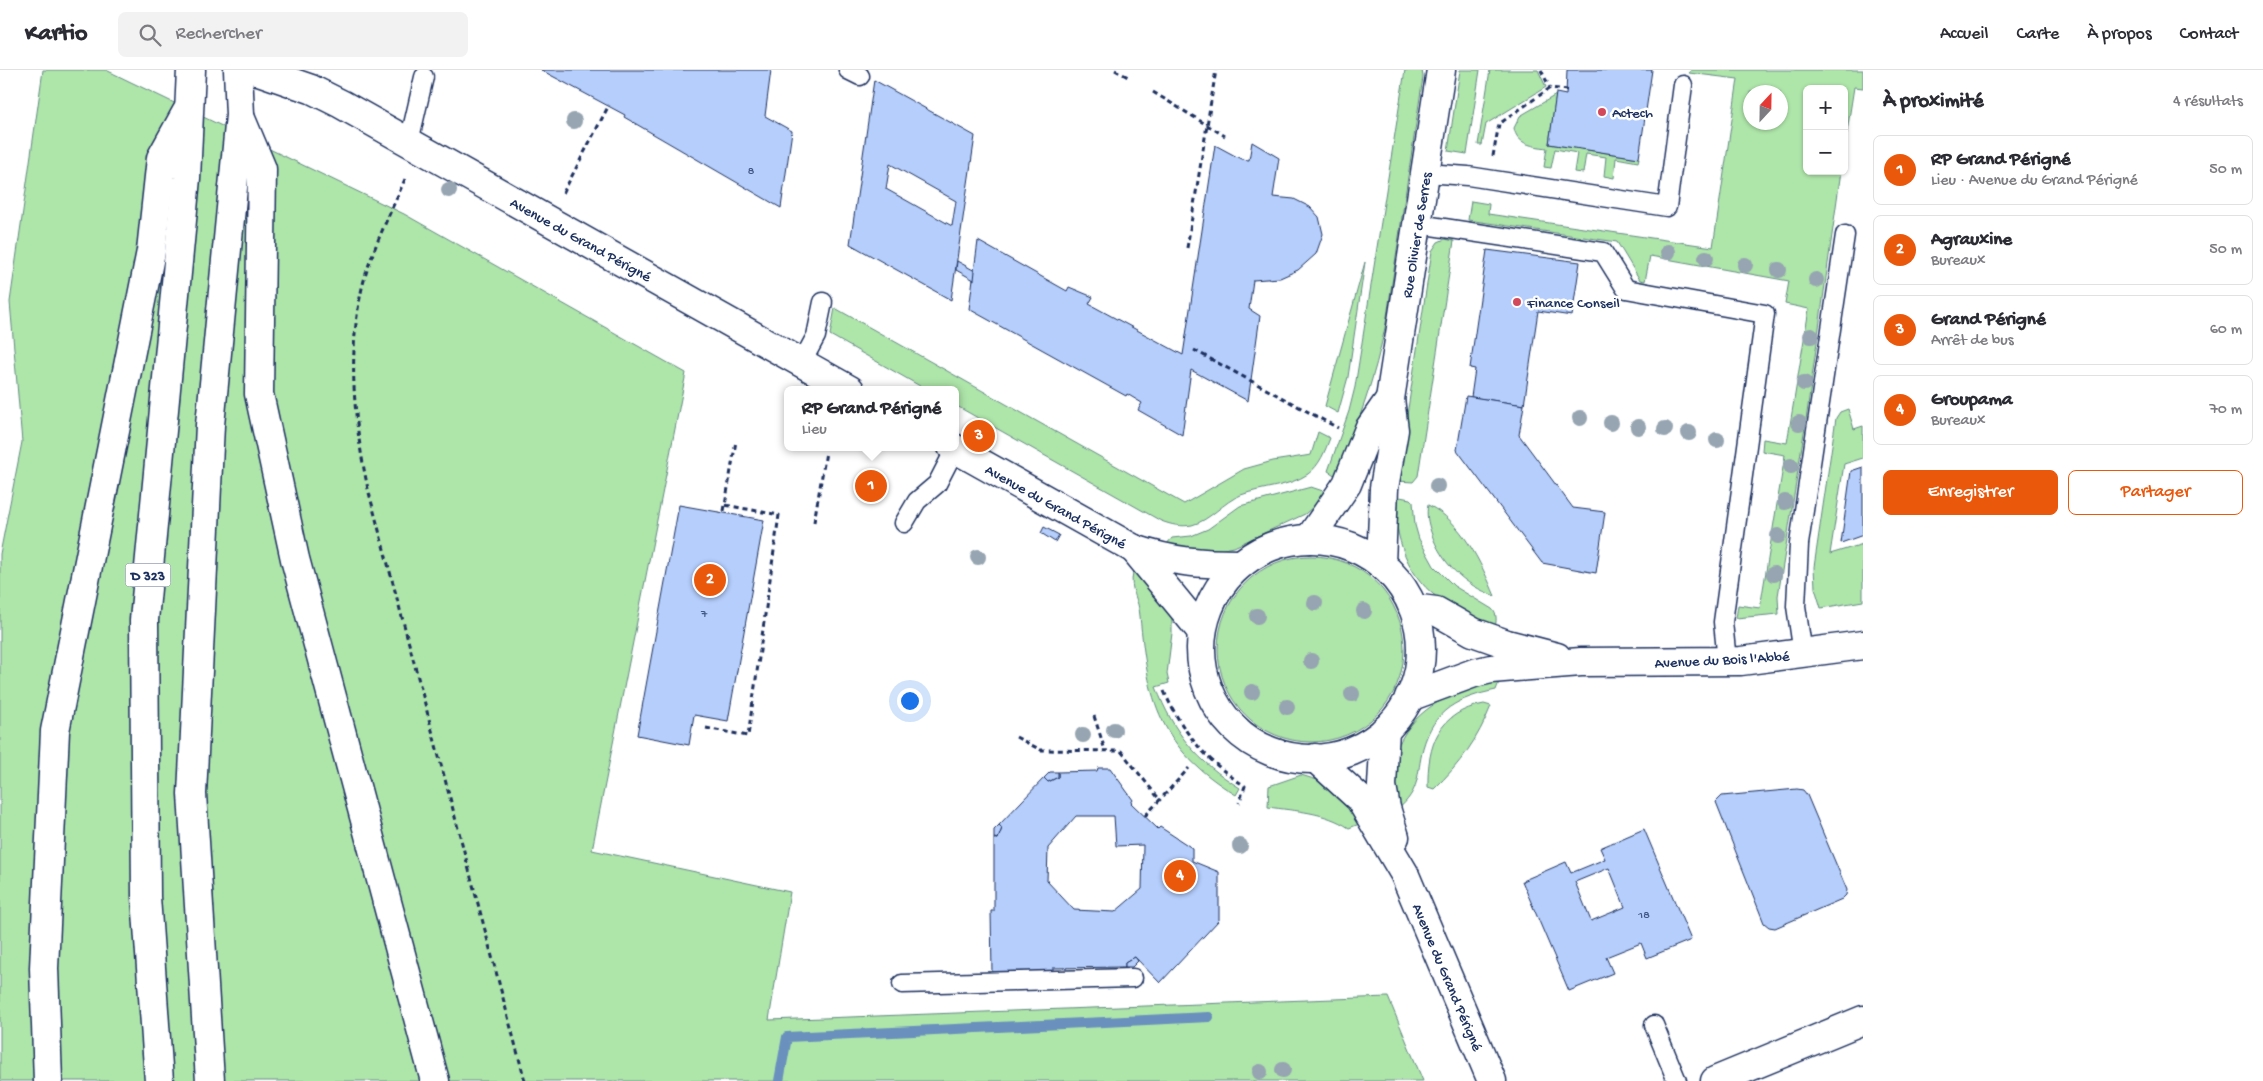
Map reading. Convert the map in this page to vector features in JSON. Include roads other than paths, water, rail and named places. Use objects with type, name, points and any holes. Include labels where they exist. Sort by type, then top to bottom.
[{"type":"main road","name":"D 323","points":[[159,1081],[146,897],[144,620],[186,178],[191,105],[191,70]]},
{"type":"main road","points":[[210,1081],[192,794],[210,425],[240,115],[238,70]]},
{"type":"main road","name":"Avenue du Grand Périgné","points":[[256,70],[311,89],[341,104],[843,386]]},
{"type":"main road","name":"Avenue du Grand Périgné","points":[[288,70],[311,89]]},
{"type":"main road","name":"Rue Olivier de Serres","points":[[1380,564],[1384,488],[1394,430],[1390,399],[1441,70]]},
{"type":"main road","points":[[48,1081],[44,968],[55,731],[151,251],[161,158],[191,105]]},
{"type":"main road","points":[[240,115],[262,169],[259,394],[295,559],[436,1081]]},
{"type":"main road","name":"Rue Olivier de Serres","points":[[1309,539],[1347,484],[1369,430],[1390,399]]},
{"type":"main road","name":"Avenue du Grand Périgné","points":[[959,451],[1134,549],[1162,558],[1194,564],[1241,564]]},
{"type":"main road","points":[[1309,539],[1347,545],[1380,564],[1400,584],[1413,608],[1421,646],[1418,672],[1409,697],[1385,730],[1364,745],[1352,750],[1334,756],[1315,758],[1291,756],[1268,749],[1247,738],[1229,722],[1215,702],[1205,680],[1201,656],[1202,632],[1207,613],[1215,594],[1226,578],[1241,564],[1268,547],[1288,541],[1309,539]]},
{"type":"main road","name":"Avenue du Grand Périgné","points":[[1134,549],[1202,632]]},
{"type":"main road","name":"Avenue du Bois l'Abbé","points":[[1413,608],[1436,611],[1473,632],[1507,644],[1581,662]]},
{"type":"main road","name":"Avenue du Bois l'Abbé","points":[[1409,697],[1474,673],[1491,669],[1581,662],[1727,661],[1803,654],[1863,645]]},
{"type":"main road","name":"Avenue du Grand Périgné","points":[[1385,730],[1382,786],[1386,808],[1404,873],[1492,1081]]},
{"type":"main road","name":"Avenue du Grand Périgné","points":[[1315,758],[1360,799],[1404,873]]},
{"type":"main road","points":[[1715,1081],[1863,1020]]},
{"type":"lane","points":[[409,142],[424,77]]},
{"type":"lane","points":[[1426,173],[1489,179],[1667,207],[1683,85]]},
{"type":"lane","points":[[1418,224],[1603,252],[1626,289],[1765,314],[1723,622],[1727,661]]},
{"type":"lane","points":[[1803,654],[1796,606],[1799,544],[1845,235]]},
{"type":"lane","points":[[802,362],[816,336],[823,302]]},
{"type":"lane","points":[[904,523],[917,500],[937,484],[953,451]]},
{"type":"lane","points":[[902,984],[1133,978]]},
{"type":"lane","points":[[1654,1025],[1677,1081]]},
{"type":"waterway","points":[[779,1081],[787,1037],[1209,1017]]},
{"type":"place","name":"Actech","points":[[1602,112]]},
{"type":"place","name":"Finance Conseil","points":[[1517,302]]},
{"type":"place","name":"Grand Périgné","points":[[979,436]]},
{"type":"place","name":"RP Grand Périgné","points":[[871,486]]},
{"type":"place","name":"Agrauxine","points":[[710,580]]},
{"type":"place","name":"Groupama","points":[[1180,876]]}]
